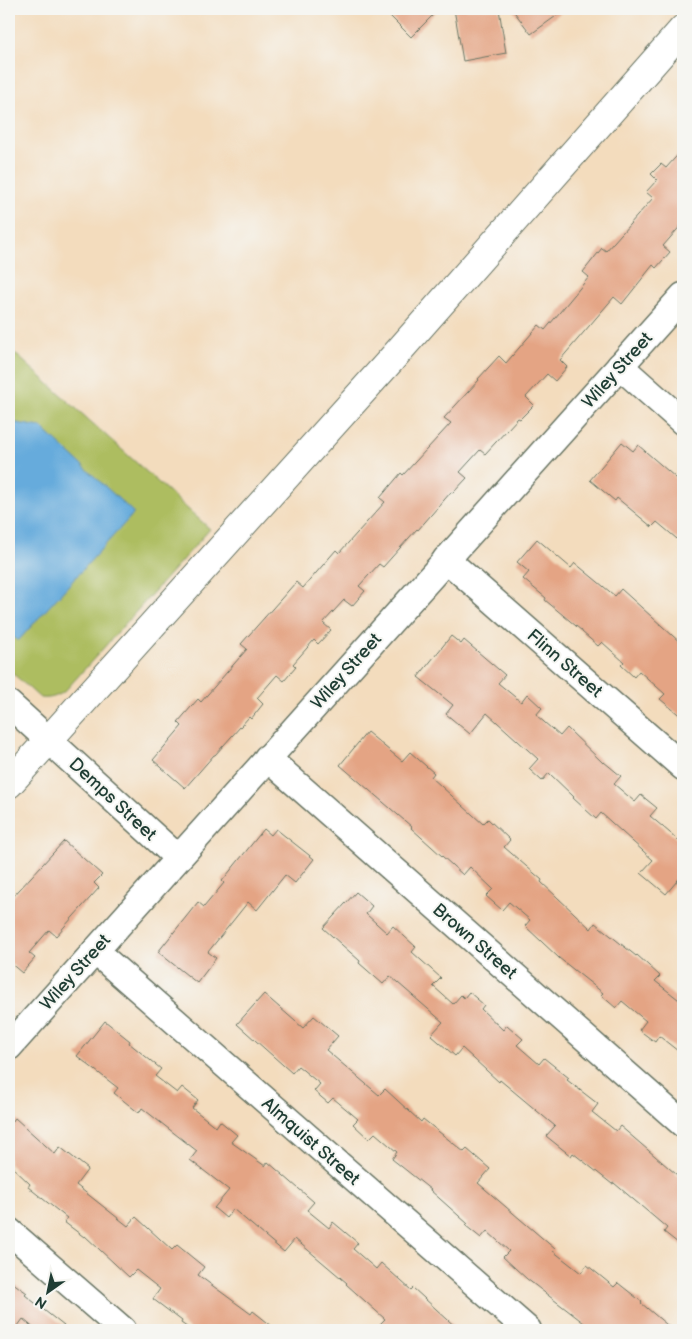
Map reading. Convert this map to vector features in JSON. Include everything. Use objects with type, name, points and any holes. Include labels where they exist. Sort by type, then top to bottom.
[{"type":"main road","points":[[9,784],[390,361],[683,29]]},
{"type":"street","name":"Wiley Street","points":[[9,1047],[683,296]]},
{"type":"street","points":[[620,366],[683,422]]},
{"type":"street","name":"Flinn Street","points":[[446,559],[683,767]]},
{"type":"street","name":"Demps Street","points":[[9,704],[178,858]]},
{"type":"street","name":"Brown Street","points":[[267,758],[683,1124]]},
{"type":"street","name":"Almquist Street","points":[[95,951],[528,1330]]},
{"type":"street","points":[[9,1231],[123,1330]]},
{"type":"green space","points":[[9,348],[210,529],[65,691],[47,698],[40,698],[9,670]]},
{"type":"water","points":[[11,422],[41,427],[134,513],[18,641],[9,633],[9,424]]},
{"type":"building","points":[[383,9],[439,9],[411,37]]},
{"type":"building","points":[[454,9],[499,9],[506,53],[463,61]]},
{"type":"building","points":[[512,9],[566,9],[531,34]]},
{"type":"building","points":[[683,149],[683,223],[663,246],[670,252],[656,268],[653,265],[622,304],[614,297],[560,360],[567,367],[555,381],[547,374],[526,397],[534,405],[520,419],[518,418],[485,454],[480,450],[460,472],[467,478],[453,493],[451,492],[383,567],[379,564],[359,586],[365,591],[352,606],[344,600],[323,623],[331,630],[318,644],[314,640],[293,664],[296,667],[284,681],[277,675],[257,698],[263,704],[251,719],[249,717],[185,788],[153,760],[182,726],[178,722],[198,699],[201,702],[247,649],[241,644],[296,582],[303,588],[336,550],[339,553],[385,502],[380,498],[401,473],[403,475],[451,423],[444,418],[499,356],[506,363],[539,325],[545,330],[589,277],[583,272],[602,248],[606,251],[653,198],[646,192],[657,180],[651,174],[661,164],[666,168]]},
{"type":"building","points":[[622,442],[633,451],[638,445],[683,484],[683,544],[657,522],[652,527],[617,498],[615,501],[590,480]]},
{"type":"building","points":[[537,539],[571,568],[575,563],[615,596],[621,589],[683,645],[683,718],[660,699],[665,694],[639,671],[634,677],[621,665],[624,662],[602,642],[598,646],[523,579],[529,572],[517,562]]},
{"type":"building","points":[[451,636],[461,644],[464,640],[505,675],[498,683],[521,702],[527,694],[542,708],[536,715],[560,736],[567,728],[603,763],[621,776],[614,784],[635,802],[641,795],[657,808],[650,816],[683,844],[683,874],[666,894],[641,873],[653,860],[601,813],[596,819],[549,773],[542,781],[529,769],[538,759],[487,713],[470,734],[446,714],[453,705],[418,677]]},
{"type":"building","points":[[367,732],[402,761],[410,752],[434,773],[431,777],[483,824],[488,819],[510,840],[504,847],[542,880],[541,882],[591,929],[595,923],[637,955],[660,976],[655,981],[683,1003],[683,1055],[659,1036],[655,1042],[639,1030],[646,1021],[622,1001],[616,1008],[601,995],[603,993],[559,958],[525,926],[530,920],[509,902],[502,910],[486,896],[493,889],[470,867],[463,875],[412,827],[340,765]]},
{"type":"building","points":[[264,829],[271,835],[276,829],[314,859],[295,883],[285,875],[257,910],[248,902],[208,952],[216,958],[197,983],[158,952],[198,902],[204,907],[224,883],[222,881]]},
{"type":"building","points":[[64,841],[102,875],[94,883],[99,888],[56,936],[49,930],[29,953],[35,958],[22,973],[9,962],[9,901]]},
{"type":"building","points":[[356,892],[372,906],[366,914],[387,933],[393,926],[416,947],[412,952],[441,978],[433,986],[453,1004],[461,995],[464,998],[469,992],[484,1005],[481,1009],[503,1030],[507,1025],[523,1039],[517,1045],[539,1064],[544,1058],[569,1078],[567,1080],[598,1104],[592,1112],[616,1131],[620,1126],[683,1180],[683,1247],[664,1232],[667,1228],[614,1183],[612,1184],[573,1153],[571,1156],[546,1136],[555,1126],[500,1080],[499,1082],[462,1048],[455,1056],[431,1035],[443,1022],[390,976],[383,984],[323,928]]},
{"type":"building","points":[[264,994],[303,1028],[314,1016],[338,1036],[326,1050],[379,1095],[385,1089],[421,1122],[423,1119],[464,1152],[467,1149],[490,1169],[478,1183],[555,1249],[553,1251],[581,1273],[587,1265],[614,1287],[618,1283],[673,1330],[579,1330],[584,1323],[527,1279],[503,1257],[509,1251],[487,1231],[481,1238],[466,1226],[468,1224],[431,1190],[392,1159],[397,1152],[375,1133],[369,1139],[353,1124],[358,1119],[333,1098],[328,1103],[314,1091],[320,1084],[298,1066],[292,1073],[237,1024]]},
{"type":"building","points":[[105,1021],[161,1069],[155,1076],[177,1093],[182,1087],[198,1100],[192,1108],[216,1127],[220,1121],[237,1135],[231,1142],[265,1166],[268,1162],[314,1202],[307,1210],[329,1228],[333,1222],[358,1243],[353,1249],[376,1269],[381,1263],[411,1290],[413,1288],[459,1330],[387,1330],[380,1324],[385,1319],[347,1283],[295,1239],[284,1252],[233,1209],[226,1218],[214,1208],[229,1190],[190,1160],[197,1151],[142,1108],[139,1113],[114,1093],[118,1088],[77,1056]]},
{"type":"building","points":[[15,1118],[55,1154],[60,1147],[88,1169],[76,1185],[128,1226],[136,1217],[172,1250],[177,1245],[204,1267],[198,1275],[251,1314],[253,1311],[277,1330],[191,1330],[181,1323],[182,1321],[153,1299],[160,1289],[136,1270],[129,1277],[85,1236],[64,1222],[67,1218],[28,1187],[30,1184],[9,1164],[9,1126]]},
{"type":"building","points":[[9,1280],[27,1293],[25,1295],[69,1330],[36,1330],[23,1319],[15,1330],[9,1330]]}]
